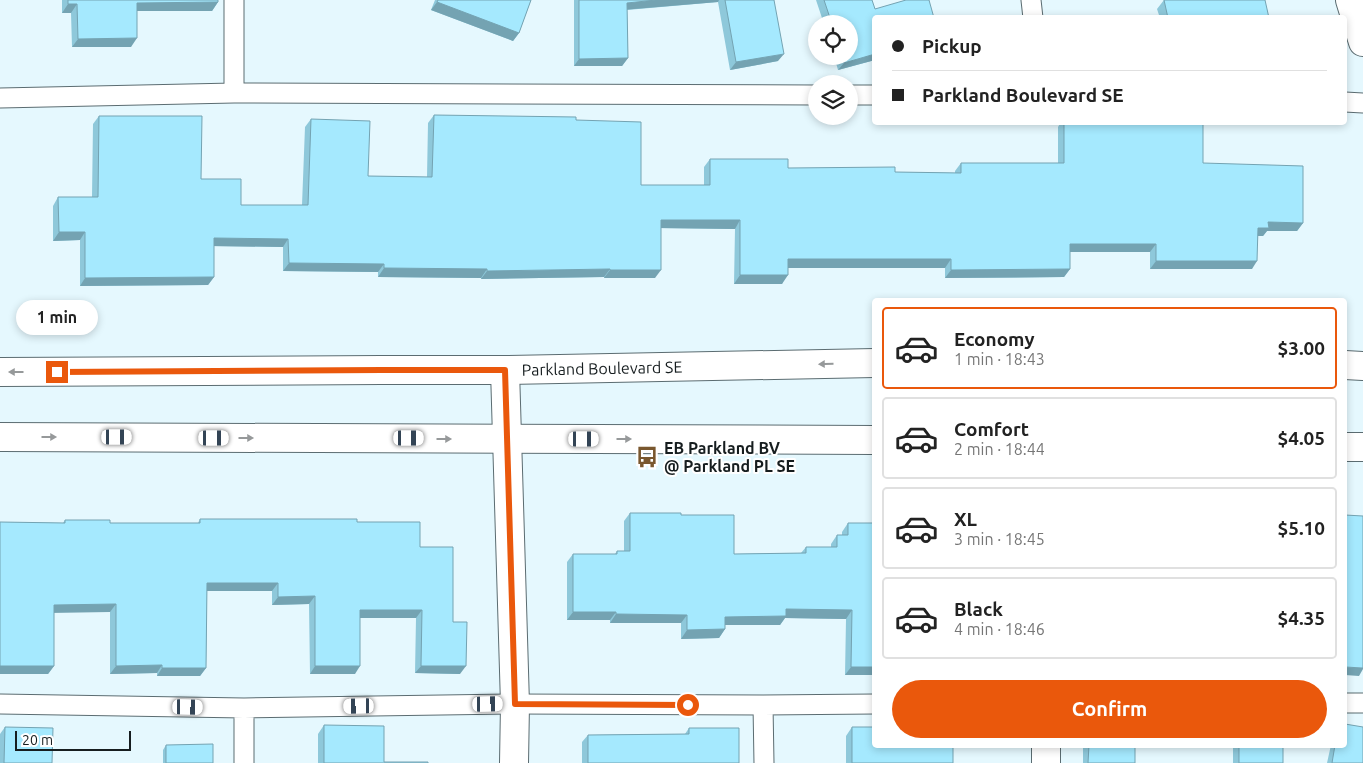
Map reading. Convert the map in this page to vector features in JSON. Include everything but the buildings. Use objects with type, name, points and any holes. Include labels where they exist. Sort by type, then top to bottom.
[{"type":"street","points":[[1350,0],[1363,42]]},
{"type":"street","name":"Parkland Boulevard SE","points":[[0,372],[505,370],[872,363]]},
{"type":"street","points":[[1347,365],[1363,366]]},
{"type":"street","points":[[505,370],[515,704],[514,763]]},
{"type":"street","points":[[0,437],[872,440]]},
{"type":"street","points":[[1347,447],[1363,447]]},
{"type":"street","points":[[1046,748],[1046,763]]},
{"type":"lane","points":[[234,0],[234,93]]},
{"type":"lane","points":[[1031,0],[1033,15]]},
{"type":"lane","points":[[0,98],[234,93],[808,95]]},
{"type":"lane","points":[[858,95],[872,95]]},
{"type":"lane","points":[[1347,102],[1363,103]]},
{"type":"lane","points":[[1347,703],[1363,704]]},
{"type":"lane","points":[[0,704],[244,708],[515,704],[872,704]]},
{"type":"lane","points":[[763,705],[764,763]]},
{"type":"lane","points":[[244,708],[244,763]]},
{"type":"place","name":"EB Parkland BV @ Parkland PL SE","points":[[647,457]]},
{"type":"route","points":[[57,372],[505,370],[515,704],[688,705]]}]
